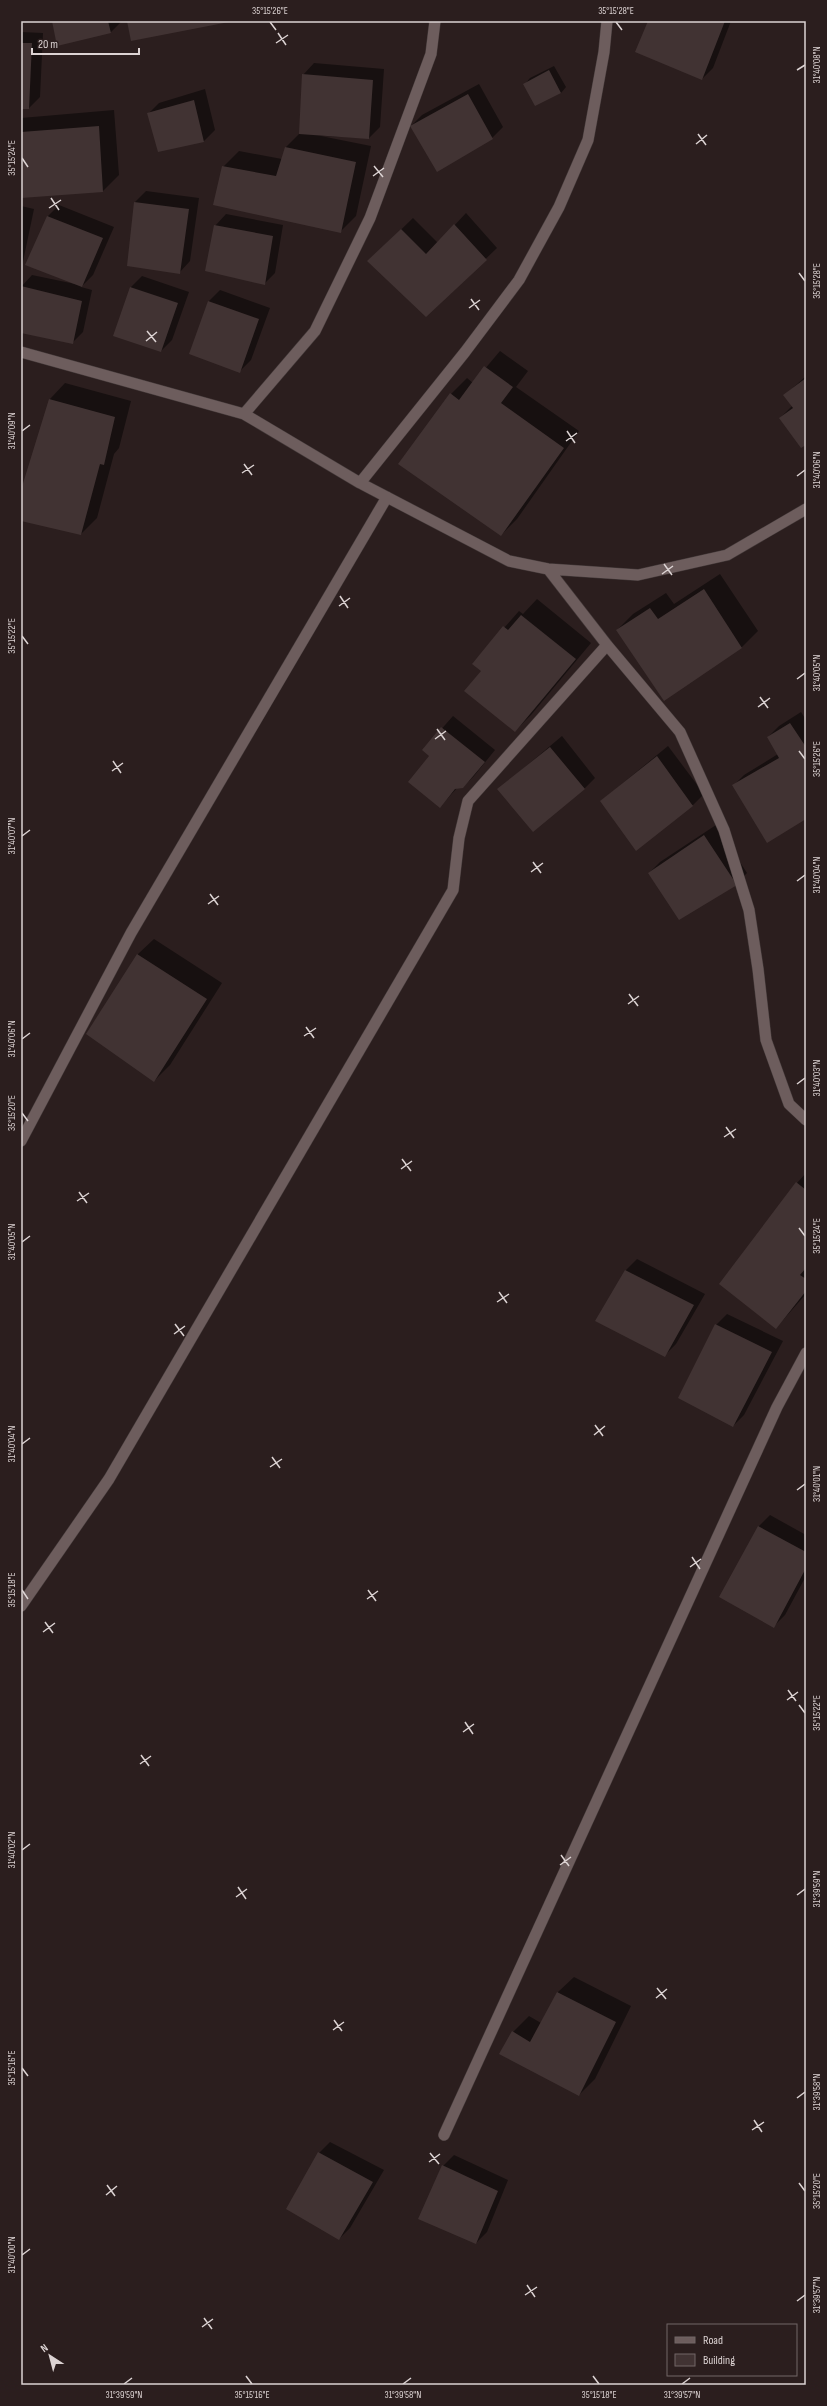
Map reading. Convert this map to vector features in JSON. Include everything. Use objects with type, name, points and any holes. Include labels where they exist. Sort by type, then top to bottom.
[{"type":"street","points":[[244,414],[315,331],[363,232],[431,54],[435,21]]},
{"type":"street","points":[[360,483],[465,352],[519,280],[559,207],[588,140],[604,52],[607,21]]},
{"type":"street","points":[[21,352],[244,414],[360,483],[509,561],[548,569],[638,575],[727,555],[806,509]]},
{"type":"street","points":[[21,1141],[131,933],[387,497]]},
{"type":"street","points":[[548,569],[607,645],[680,732],[724,830],[748,910],[758,969],[766,1040],[789,1104],[806,1120]]},
{"type":"street","points":[[21,1606],[109,1479],[453,890],[459,838],[468,801],[607,645]]},
{"type":"street","points":[[444,2135],[773,1415],[806,1353]]},
{"type":"building","points":[[52,21],[108,21],[111,33],[57,46]]},
{"type":"building","points":[[127,21],[229,21],[229,22],[131,41]]},
{"type":"building","points":[[648,21],[725,21],[702,80],[635,52]]},
{"type":"building","points":[[21,43],[32,43],[29,109],[21,109]]},
{"type":"building","points":[[549,70],[561,93],[535,106],[523,84]]},
{"type":"building","points":[[302,74],[373,80],[369,139],[299,134]]},
{"type":"building","points":[[468,94],[493,139],[437,172],[410,126]]},
{"type":"building","points":[[194,100],[204,142],[158,152],[147,113]]},
{"type":"building","points":[[99,126],[103,192],[21,198],[21,132]]},
{"type":"building","points":[[285,147],[356,162],[341,233],[213,205],[222,166],[276,176]]},
{"type":"building","points":[[134,202],[189,209],[180,274],[127,266]]},
{"type":"building","points":[[47,216],[103,238],[82,287],[25,265]]},
{"type":"building","points":[[454,224],[487,260],[426,317],[367,261],[401,229],[426,254]]},
{"type":"building","points":[[214,225],[273,236],[265,285],[205,271]]},
{"type":"building","points":[[21,286],[82,301],[73,344],[21,333]]},
{"type":"building","points":[[130,287],[178,303],[161,352],[113,336]]},
{"type":"building","points":[[208,301],[259,319],[240,373],[189,354]]},
{"type":"building","points":[[484,366],[513,387],[501,403],[564,448],[501,536],[398,464],[450,393],[459,400]]},
{"type":"building","points":[[806,378],[806,445],[801,448],[779,418],[793,408],[783,395]]},
{"type":"building","points":[[49,399],[115,417],[104,465],[100,464],[81,535],[21,521],[21,490]]},
{"type":"building","points":[[704,589],[742,648],[664,701],[616,630],[650,608],[658,619]]},
{"type":"building","points":[[521,615],[576,659],[515,732],[464,691],[481,671],[472,664],[503,626],[508,630]]},
{"type":"building","points":[[790,723],[806,747],[806,819],[767,843],[732,785],[779,758],[767,737]]},
{"type":"building","points":[[441,727],[485,762],[463,788],[455,789],[440,808],[408,782],[429,756],[422,750]]},
{"type":"building","points":[[550,747],[585,789],[533,832],[497,789]]},
{"type":"building","points":[[657,756],[693,806],[636,851],[600,801]]},
{"type":"building","points":[[704,835],[737,885],[679,920],[648,873]]},
{"type":"building","points":[[137,954],[207,999],[154,1082],[86,1034]]},
{"type":"building","points":[[796,1182],[806,1190],[806,1268],[800,1275],[806,1279],[806,1291],[776,1329],[719,1284]]},
{"type":"building","points":[[625,1270],[694,1305],[665,1357],[595,1321]]},
{"type":"building","points":[[715,1324],[772,1352],[733,1427],[678,1398]]},
{"type":"building","points":[[758,1526],[806,1552],[806,1568],[774,1628],[719,1597]]},
{"type":"building","points":[[557,1992],[616,2022],[579,2096],[499,2054],[512,2031],[530,2042]]},
{"type":"building","points":[[318,2152],[373,2182],[339,2240],[286,2209]]},
{"type":"building","points":[[442,2165],[498,2191],[476,2244],[418,2219]]}]
